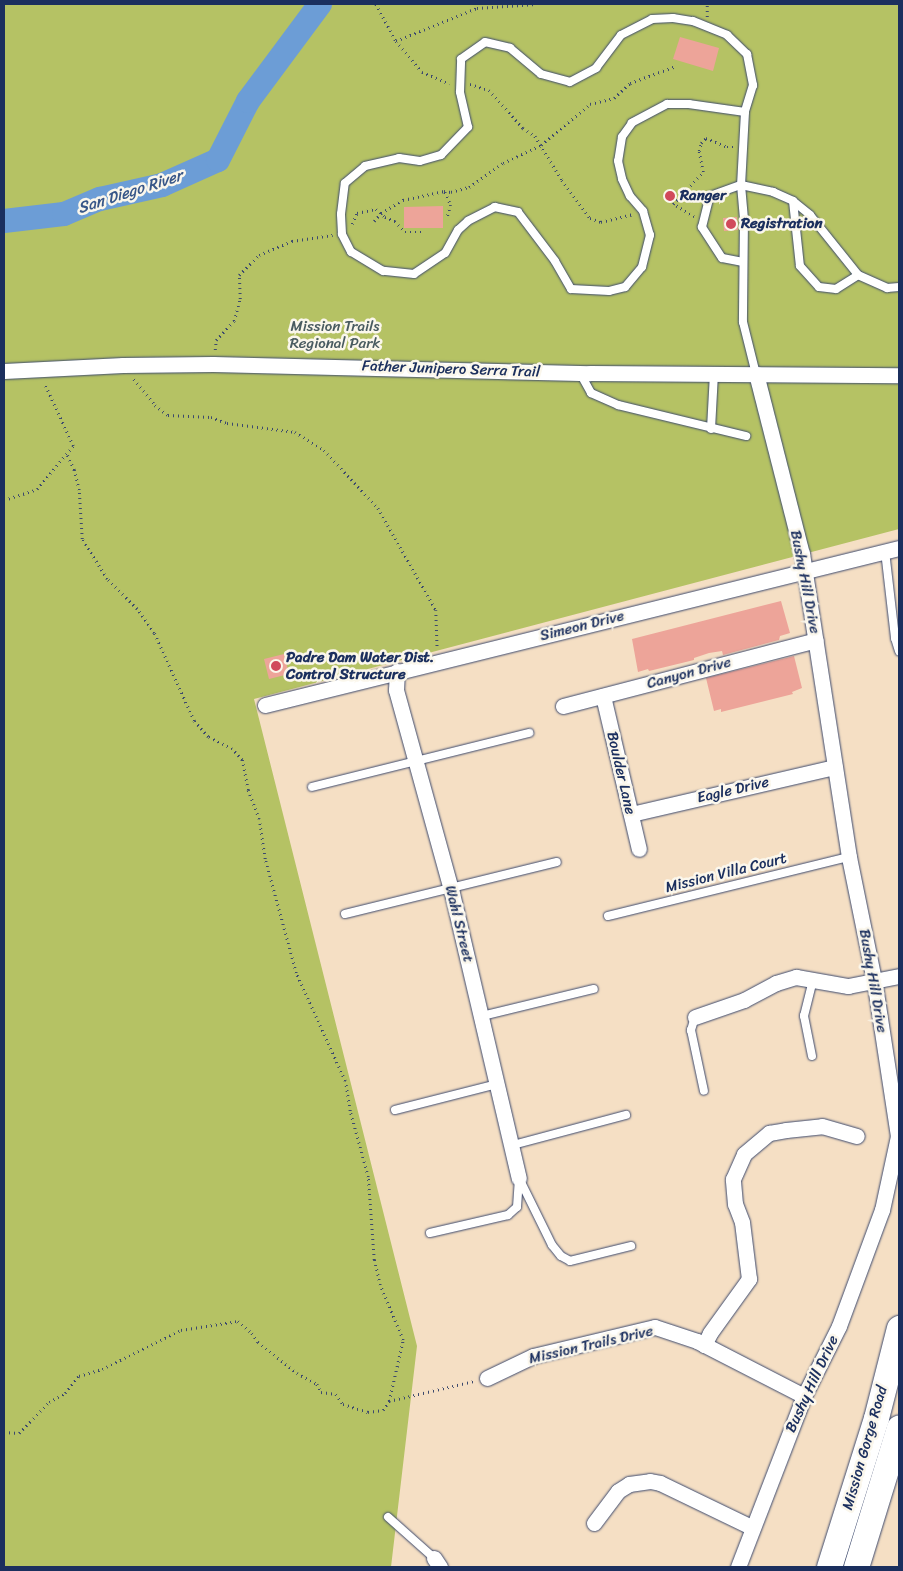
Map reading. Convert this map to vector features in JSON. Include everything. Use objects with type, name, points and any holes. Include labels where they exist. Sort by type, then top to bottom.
[{"type":"main road","name":"Mission Gorge Road","points":[[829,1567],[872,1430],[899,1328]]},
{"type":"main road","name":"Mission Gorge Road","points":[[856,1567],[895,1452],[899,1427]]},
{"type":"street","name":"Father Junipero Serra Trail","points":[[4,371],[41,367],[123,364],[213,364],[580,373],[899,375]]},
{"type":"street","name":"Bushy Hill Drive","points":[[738,1567],[804,1396],[839,1326],[882,1210],[898,1136],[874,980],[849,857],[805,572],[756,374]]},
{"type":"street","name":"Simeon Drive","points":[[265,705],[892,550]]},
{"type":"street","name":"Canyon Drive","points":[[563,706],[816,640]]},
{"type":"street","name":"Wahl Street","points":[[398,671],[396,690],[450,889],[513,1145],[519,1178]]},
{"type":"street","name":"Boulder Lane","points":[[603,696],[639,849]]},
{"type":"street","name":"Eagle Drive","points":[[631,814],[835,767]]},
{"type":"street","points":[[695,1016],[744,1000],[783,981],[796,977],[848,986],[899,976]]},
{"type":"street","points":[[704,1345],[710,1333],[749,1279],[742,1222],[734,1204],[734,1179],[744,1154],[769,1133],[786,1130],[822,1126],[857,1136]]},
{"type":"street","name":"Mission Trails Drive","points":[[488,1378],[533,1356],[655,1327],[704,1345],[804,1396]]},
{"type":"street","points":[[872,1430],[899,1427]]},
{"type":"street","points":[[872,1430],[895,1452]]},
{"type":"street","points":[[594,1523],[618,1491],[629,1484],[650,1481],[660,1483],[753,1528]]},
{"type":"lane","points":[[745,112],[690,104],[667,104],[632,122],[622,137],[618,161],[622,179],[630,196],[643,211],[650,235],[642,267],[625,287],[609,292],[571,289],[555,262],[518,212],[495,207],[468,221],[458,230],[445,253],[414,274],[383,271],[351,252],[342,234],[341,214],[345,183],[365,166],[399,158],[420,161],[441,155],[468,127],[460,85],[461,59],[485,42],[510,48],[541,74],[570,82],[596,68],[621,35],[652,19],[673,18],[693,21],[727,34],[746,54],[753,85],[745,112],[741,185],[744,218],[743,322],[756,374]]},
{"type":"lane","points":[[743,262],[722,258],[702,227],[710,196],[741,185],[773,192],[793,201],[810,215],[858,275],[887,288],[899,287]]},
{"type":"lane","points":[[793,201],[800,266],[819,287],[836,289],[858,275]]},
{"type":"lane","points":[[580,373],[591,393],[618,405],[710,429],[746,436]]},
{"type":"lane","points":[[710,429],[714,374]]},
{"type":"lane","points":[[892,550],[895,638],[899,651]]},
{"type":"lane","points":[[312,787],[529,733]]},
{"type":"lane","name":"Mission Villa Court","points":[[608,916],[849,857]]},
{"type":"lane","points":[[345,914],[557,862]]},
{"type":"lane","points":[[812,1056],[804,1016],[813,980]]},
{"type":"lane","points":[[482,1016],[594,989]]},
{"type":"lane","points":[[695,1016],[691,1030],[704,1091]]},
{"type":"lane","points":[[395,1110],[497,1084]]},
{"type":"lane","points":[[513,1145],[626,1115]]},
{"type":"lane","points":[[430,1233],[508,1215],[517,1207],[519,1178]]},
{"type":"lane","points":[[519,1178],[552,1245],[561,1256],[570,1261],[631,1246]]},
{"type":"lane","points":[[388,1517],[437,1563]]},
{"type":"path","points":[[376,4],[396,41],[422,72],[452,84],[473,84],[489,90],[524,128],[535,136],[562,180],[590,218],[601,222],[643,211]]},
{"type":"path","points":[[396,41],[477,8],[536,4]]},
{"type":"path","points":[[374,221],[381,213],[403,200],[452,192],[469,186],[503,163],[541,145],[590,104],[614,98],[630,82],[676,66]]},
{"type":"path","points":[[702,219],[694,217],[674,204],[703,172],[699,151],[701,144],[706,138],[727,147],[744,146]]},
{"type":"path","points":[[445,192],[451,205],[447,218]]},
{"type":"path","points":[[213,364],[216,340],[234,321],[240,299],[239,275],[259,255],[292,241],[307,237],[342,234],[349,230],[358,213],[376,209],[395,221],[405,232],[424,232]]},
{"type":"path","points":[[123,364],[155,405],[168,415],[211,416],[227,423],[295,432],[324,450],[378,508],[436,610],[438,661]]},
{"type":"path","points":[[4,500],[37,489],[73,446],[46,391],[41,367]]},
{"type":"path","points":[[4,1432],[19,1433],[49,1402],[65,1393],[79,1376],[102,1369],[181,1330],[238,1321],[252,1332],[258,1342],[297,1373],[317,1384],[320,1392],[336,1394],[343,1404],[368,1412],[383,1410],[390,1401],[403,1340],[380,1285],[374,1260],[368,1177],[350,1111],[345,1081],[296,973],[265,859],[259,819],[248,790],[242,760],[232,749],[208,737],[194,720],[154,633],[137,609],[106,579],[82,539],[79,490],[74,470],[66,453]]},
{"type":"path","points":[[390,1401],[488,1378]]},
{"type":"green space","name":"Mission Trails Regional Park","points":[[4,4],[899,4],[899,529],[254,699],[417,1346],[391,1567],[4,1567]]},
{"type":"building","points":[[680,37],[719,48],[713,71],[673,59]]},
{"type":"building","points":[[443,206],[443,228],[404,228],[404,207]]},
{"type":"building","name":"Registration","points":[[737,217],[738,230],[724,231],[723,218]]},
{"type":"building","points":[[781,601],[790,633],[780,636],[779,640],[723,655],[722,651],[709,653],[694,658],[694,660],[638,672],[632,639]]},
{"type":"building","name":"Padre Dam Water Dist. Control Structure","points":[[284,654],[289,674],[269,679],[264,659]]},
{"type":"building","points":[[794,656],[802,688],[792,692],[793,694],[721,712],[721,709],[714,711],[706,678]]},
{"type":"waterway","name":"San Diego River","points":[[4,221],[64,214],[100,199],[162,185],[218,160],[248,101],[320,4]]},
{"type":"place","name":"Ranger","points":[[670,196]]},
{"type":"place","name":"Registration","points":[[731,224]]},
{"type":"place","name":"Padre Dam Water Dist. Control Structure","points":[[276,666]]}]
